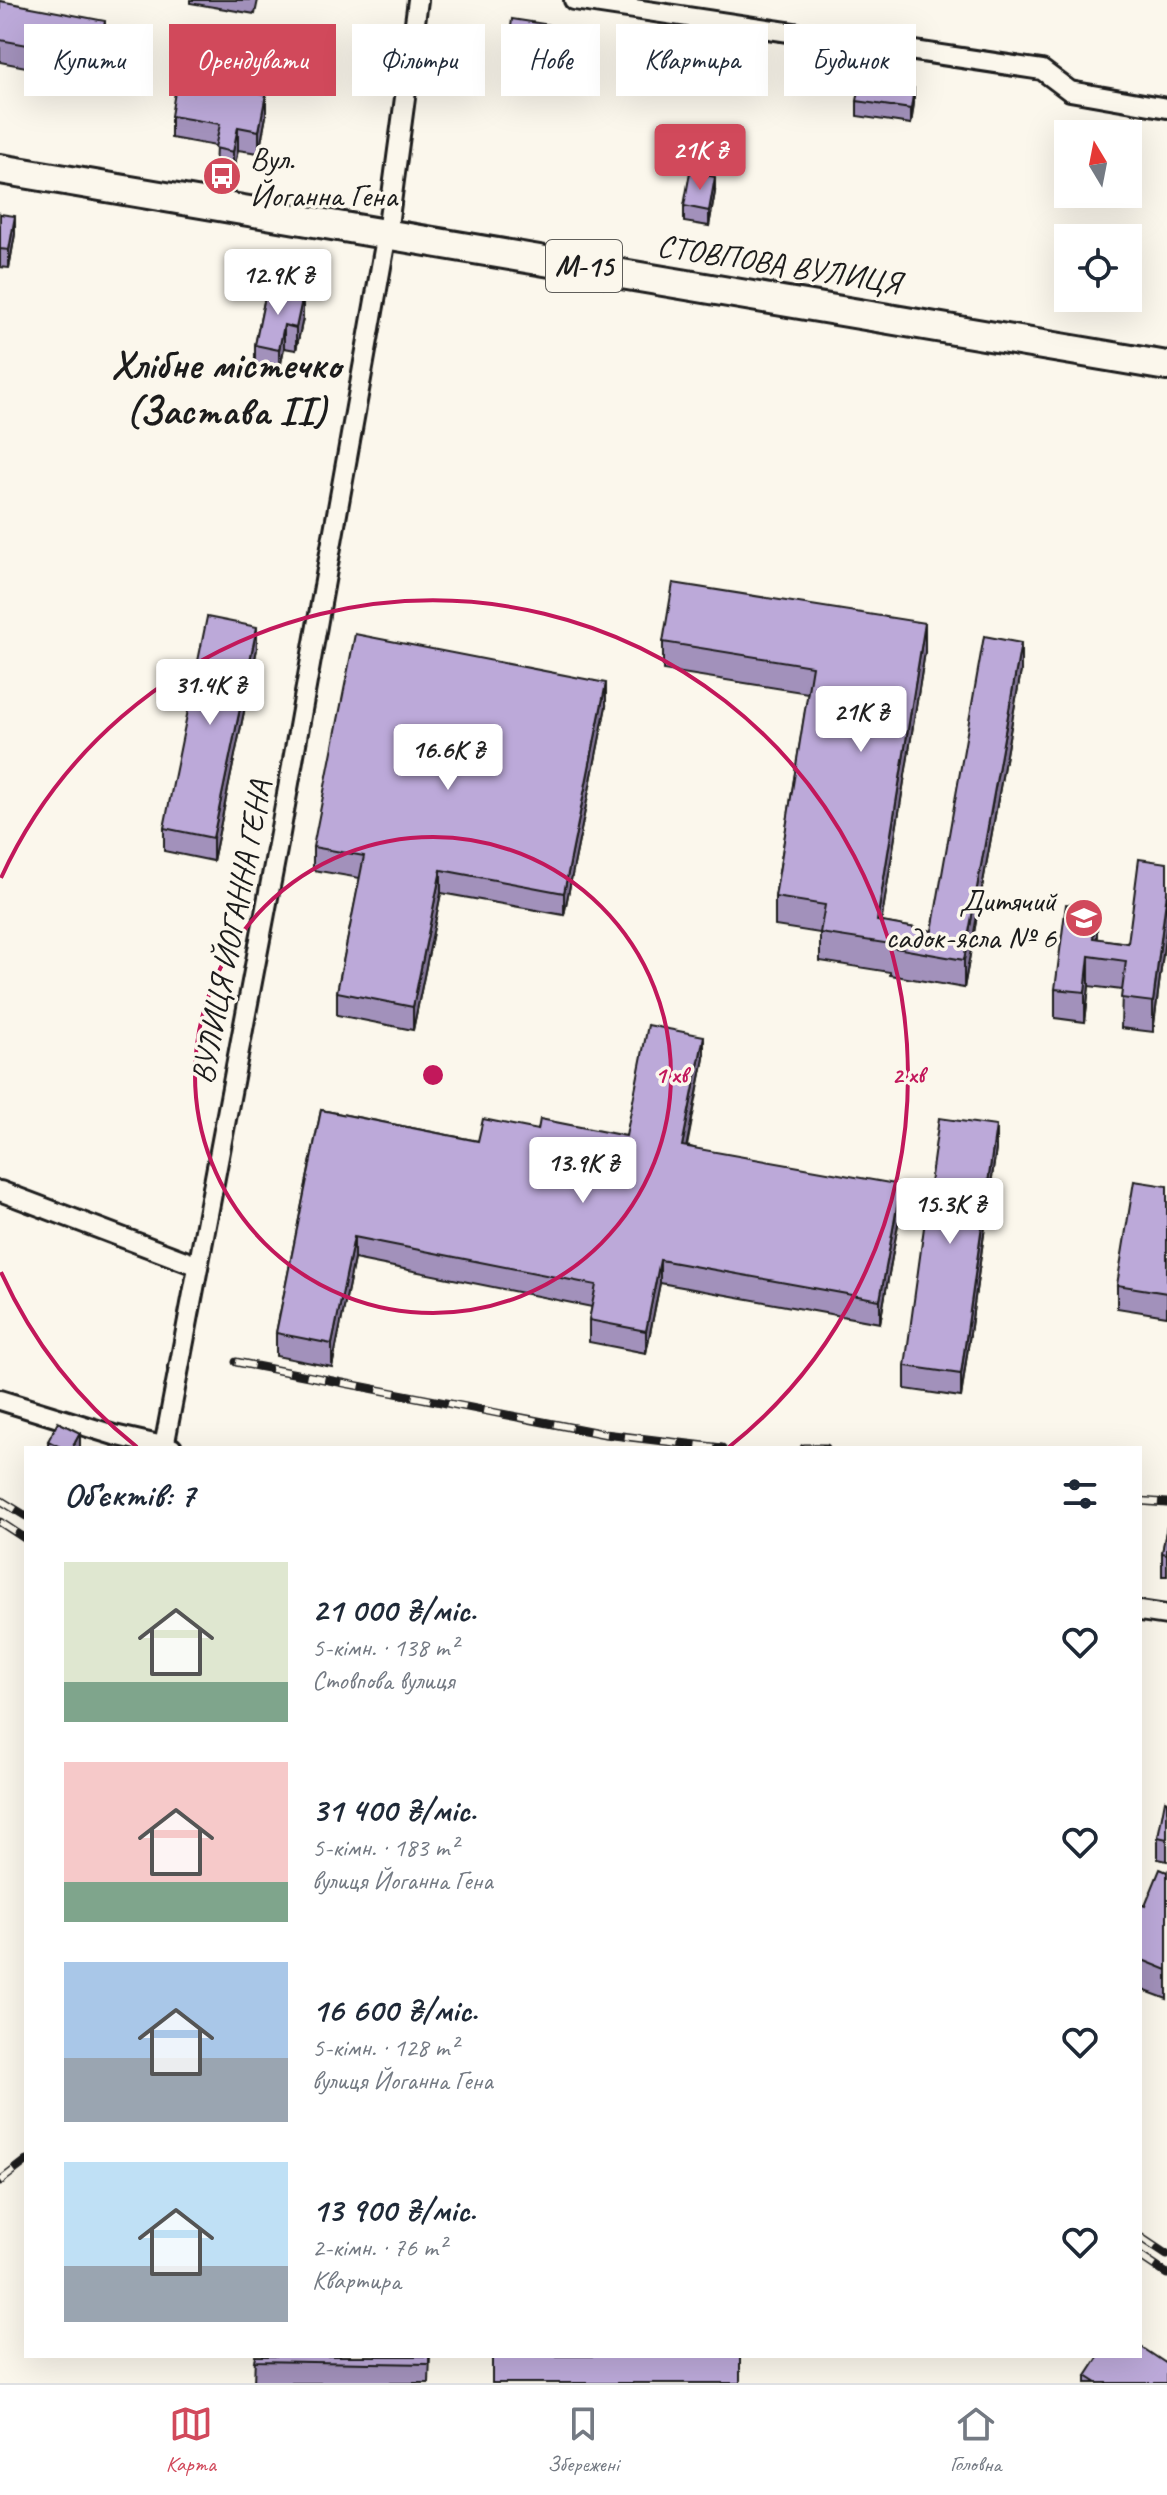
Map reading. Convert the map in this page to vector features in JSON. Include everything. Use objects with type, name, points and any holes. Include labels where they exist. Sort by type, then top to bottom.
[{"type":"main road","name":"СТОВПОВА ВУЛИЦЯ","points":[[0,169],[1167,366]]},
{"type":"street","name":"ВУЛИЦЯ ЙОГАННА ГЕНА","points":[[168,1446],[198,1266],[279,839],[387,233],[418,0]]},
{"type":"street","points":[[574,0],[1042,70],[1070,91],[1167,108]]},
{"type":"street","points":[[0,1191],[198,1266]]},
{"type":"street","points":[[0,1400],[114,1435],[164,1446]]},
{"type":"street","points":[[1142,1611],[1167,1615]]},
{"type":"building","points":[[0,1],[105,21],[104,24],[24,24],[24,44],[0,40]]},
{"type":"building","points":[[512,19],[544,24],[511,24]]},
{"type":"building","points":[[174,96],[266,96],[259,131],[238,127],[233,152],[215,148],[220,124],[171,116]]},
{"type":"building","points":[[858,96],[913,96],[911,109],[857,101]]},
{"type":"building","points":[[690,172],[715,177],[709,211],[684,206]]},
{"type":"building","points":[[0,214],[15,216],[9,250],[0,249]]},
{"type":"building","points":[[267,287],[303,295],[296,328],[284,325],[279,350],[255,345]]},
{"type":"building","points":[[673,583],[925,623],[877,921],[932,931],[984,636],[1021,643],[964,960],[820,933],[825,905],[775,897],[812,666],[663,642]]},
{"type":"building","points":[[207,617],[257,627],[213,838],[164,828]]},
{"type":"building","points":[[355,634],[606,683],[564,893],[441,870],[413,1007],[337,992],[364,856],[313,847]]},
{"type":"building","points":[[1139,859],[1167,863],[1167,892],[1153,1002],[1121,998],[1126,961],[1089,956],[1085,992],[1055,989],[1066,904],[1097,907],[1093,938],[1128,943]]},
{"type":"building","points":[[648,1025],[704,1036],[682,1146],[901,1185],[880,1300],[660,1260],[646,1331],[589,1320],[596,1285],[354,1237],[332,1344],[276,1333],[321,1110],[478,1141],[483,1119],[538,1130],[540,1119],[626,1136]]},
{"type":"building","points":[[939,1118],[996,1126],[961,1374],[905,1366]]},
{"type":"building","points":[[1134,1181],[1167,1186],[1167,1293],[1117,1285]]},
{"type":"building","points":[[58,1422],[80,1433],[73,1446],[58,1446],[48,1441]]},
{"type":"building","points":[[1167,1526],[1167,1554],[1162,1553]]},
{"type":"building","points":[[1167,1801],[1167,1839],[1158,1837]]},
{"type":"building","points":[[1160,1869],[1167,1872],[1167,1970],[1142,1960],[1142,1905],[1145,1906]]},
{"type":"building","points":[[1142,2347],[1167,2364],[1167,2383],[1097,2383],[1086,2376],[1098,2358],[1142,2358]]},
{"type":"building","points":[[255,2358],[429,2358],[429,2364],[254,2361]]},
{"type":"building","points":[[492,2358],[740,2358],[740,2383],[492,2383]]},
{"type":"railway","points":[[236,1362],[605,1434],[705,1446]]},
{"type":"railway","points":[[0,1500],[24,1515]]},
{"type":"railway","points":[[1142,1501],[1167,1503]]},
{"type":"railway","points":[[0,1522],[24,1538]]},
{"type":"railway","points":[[0,2181],[24,2163]]},
{"type":"railway","points":[[1142,2238],[1167,2255]]},
{"type":"railway","points":[[1142,2257],[1167,2274]]},
{"type":"place","name":"Вул. Йоганна Гена","points":[[222,176]]},
{"type":"place","name":"Дитячий садок-ясла № 6","points":[[1084,918]]},
{"type":"district","name":"Хлібне містечко (Застава ІІ)","points":[[226,388]]}]
